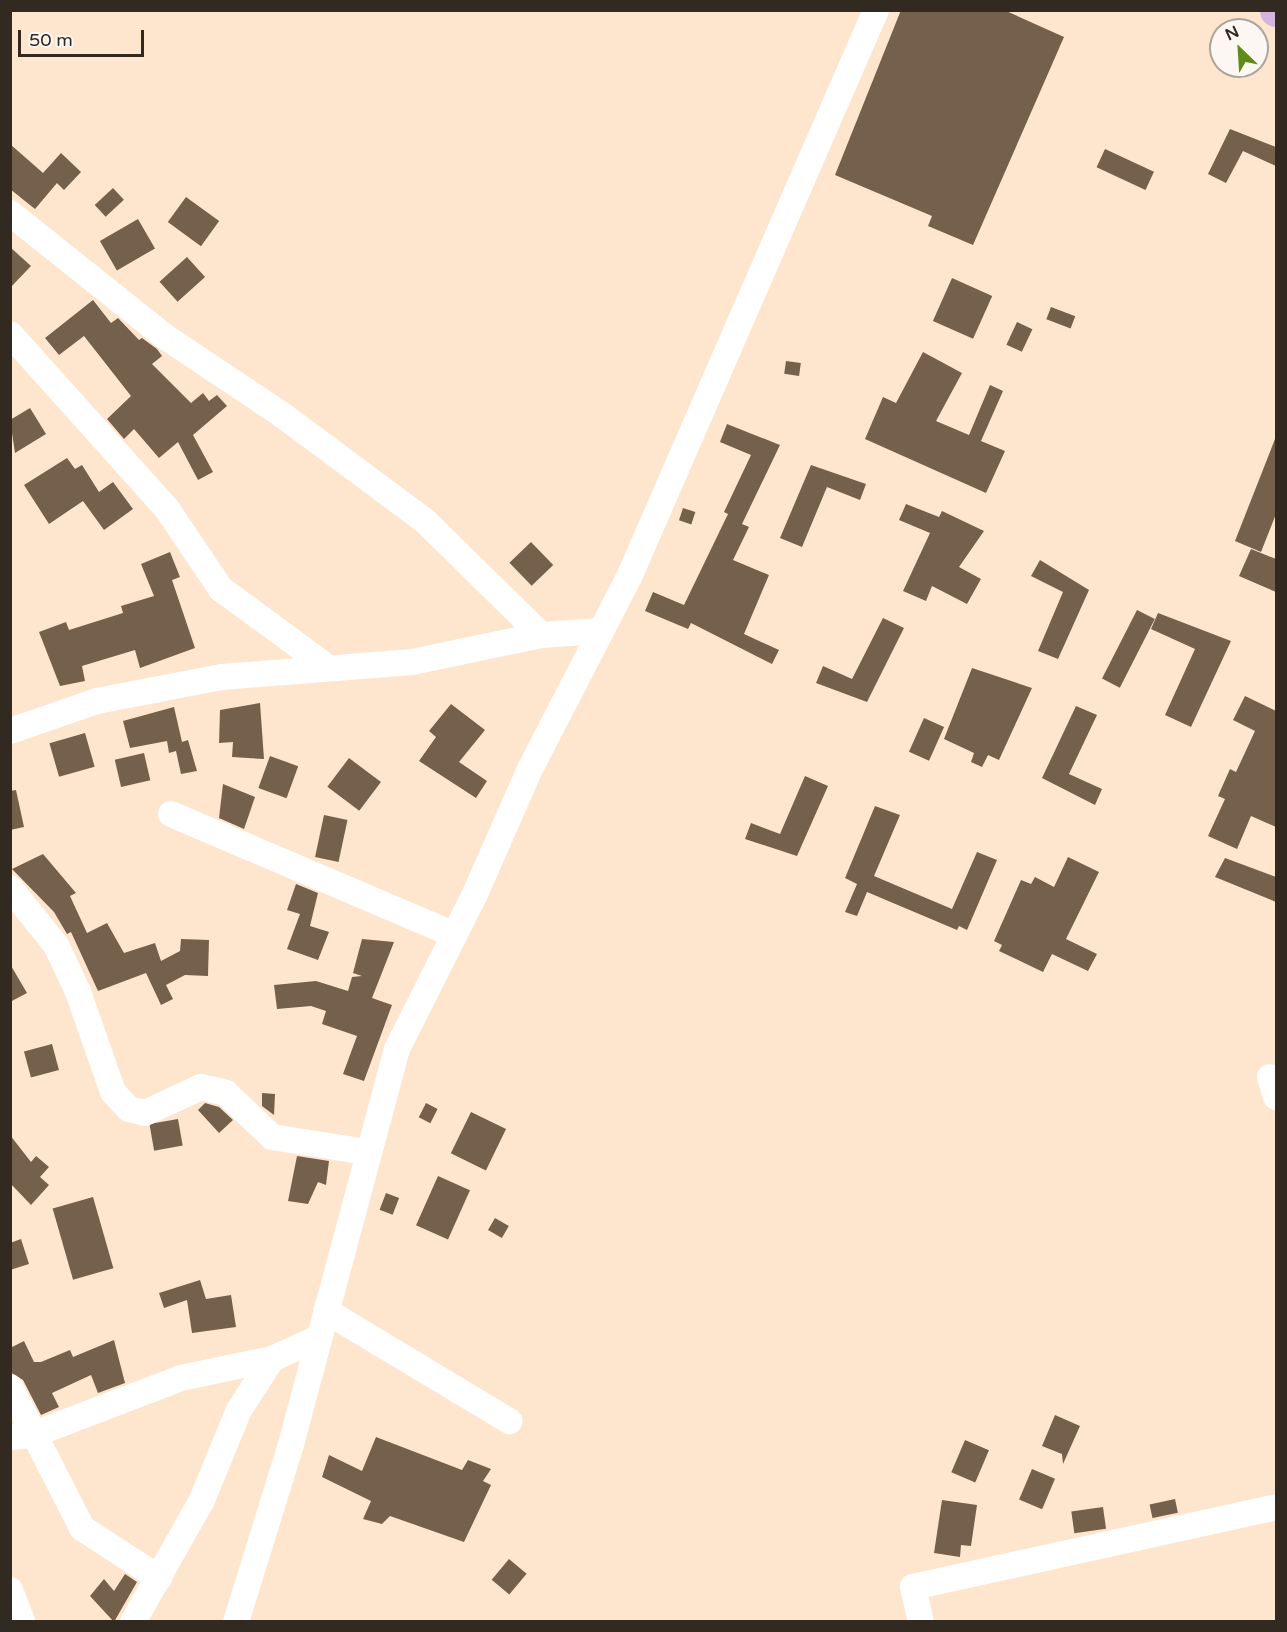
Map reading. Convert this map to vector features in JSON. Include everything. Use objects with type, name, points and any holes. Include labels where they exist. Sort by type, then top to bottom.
[{"type":"street","points":[[236,1622],[287,1459],[367,1152],[397,1049],[661,506],[876,10]]},
{"type":"street","points":[[10,213],[164,336],[281,414],[425,521],[541,635]]},
{"type":"street","points":[[10,334],[167,509],[221,589],[327,667]]},
{"type":"street","points":[[10,731],[97,701],[222,677],[412,662],[541,635],[600,632]]},
{"type":"street","points":[[171,814],[452,934]]},
{"type":"street","points":[[10,888],[56,945],[78,992],[113,1092],[129,1109],[145,1113],[201,1087],[226,1093],[272,1137],[367,1152]]},
{"type":"street","points":[[326,1311],[509,1421]]},
{"type":"street","points":[[21,1436],[181,1378],[272,1359],[318,1338]]},
{"type":"street","points":[[133,1622],[202,1500],[239,1410],[272,1359]]},
{"type":"street","points":[[10,1387],[21,1436],[82,1528],[159,1578]]},
{"type":"street","points":[[921,1622],[914,1587],[1276,1507]]},
{"type":"street","points":[[10,1590],[22,1622]]},
{"type":"building","points":[[901,10],[1004,10],[1064,37],[973,245],[928,226],[932,216],[835,175]]},
{"type":"building","points":[[1230,129],[1276,147],[1276,166],[1243,151],[1226,183],[1208,174]]},
{"type":"building","points":[[10,144],[43,173],[61,153],[81,172],[64,190],[57,183],[35,209],[10,189]]},
{"type":"building","points":[[1105,149],[1154,172],[1145,190],[1097,167]]},
{"type":"building","points":[[113,188],[124,200],[106,217],[95,205]]},
{"type":"building","points":[[186,197],[219,221],[201,246],[168,222]]},
{"type":"building","points":[[138,219],[155,248],[117,270],[100,241]]},
{"type":"building","points":[[10,247],[31,266],[10,288]]},
{"type":"building","points":[[187,257],[205,277],[178,302],[160,282]]},
{"type":"building","points":[[952,278],[992,296],[973,339],[933,321]]},
{"type":"building","points":[[93,300],[111,323],[118,318],[139,340],[142,338],[157,349],[162,356],[152,364],[191,403],[203,393],[209,401],[217,395],[227,406],[193,435],[213,472],[198,480],[178,442],[159,458],[134,429],[124,439],[107,419],[131,396],[84,336],[59,355],[45,338]]},
{"type":"building","points":[[1051,307],[1075,316],[1071,328],[1046,319]]},
{"type":"building","points":[[1017,322],[1032,329],[1022,352],[1006,345]]},
{"type":"building","points":[[923,352],[962,373],[936,421],[969,435],[990,385],[1003,391],[981,441],[1005,451],[986,493],[865,439],[883,397],[896,403]]},
{"type":"building","points":[[786,361],[801,363],[799,376],[784,374]]},
{"type":"building","points":[[30,408],[46,434],[15,453],[10,420]]},
{"type":"building","points":[[727,424],[780,445],[742,524],[749,527],[733,560],[769,575],[744,634],[779,650],[772,664],[691,623],[688,629],[645,611],[653,592],[684,605],[728,514],[724,512],[751,455],[720,442]]},
{"type":"building","points":[[1275,439],[1276,514],[1261,552],[1235,541]]},
{"type":"building","points":[[67,458],[75,469],[82,465],[99,492],[113,482],[133,509],[104,530],[83,501],[49,524],[24,485]]},
{"type":"building","points":[[811,465],[866,484],[860,500],[827,487],[802,547],[780,538]]},
{"type":"building","points":[[906,504],[939,517],[942,511],[984,531],[959,567],[981,579],[967,604],[932,586],[926,601],[903,591],[930,533],[899,520]]},
{"type":"building","points":[[683,508],[695,512],[691,524],[679,520]]},
{"type":"building","points":[[531,542],[553,565],[532,586],[509,563]]},
{"type":"building","points":[[1251,549],[1276,559],[1276,592],[1239,576]]},
{"type":"building","points":[[170,552],[180,577],[172,580],[195,648],[140,668],[135,650],[82,666],[85,681],[60,686],[39,632],[66,622],[69,630],[123,613],[121,606],[154,596],[141,564]]},
{"type":"building","points":[[1040,560],[1089,590],[1058,659],[1038,651],[1063,592],[1031,576]]},
{"type":"building","points":[[1137,610],[1155,619],[1120,688],[1102,679]]},
{"type":"building","points":[[1158,613],[1231,641],[1191,727],[1165,715],[1195,649],[1151,629]]},
{"type":"building","points":[[883,618],[904,628],[867,702],[816,683],[823,666],[852,679]]},
{"type":"building","points":[[972,668],[1032,688],[999,760],[988,755],[982,767],[971,762],[974,753],[944,739]]},
{"type":"building","points":[[1245,696],[1276,711],[1276,827],[1251,816],[1237,849],[1208,836],[1225,799],[1218,796],[1230,769],[1236,772],[1255,731],[1233,720]]},
{"type":"building","points":[[260,703],[264,759],[232,757],[233,742],[219,743],[220,710]]},
{"type":"building","points":[[451,704],[485,730],[459,762],[487,781],[476,798],[419,761],[436,737],[429,731]]},
{"type":"building","points":[[1076,706],[1097,715],[1069,774],[1102,789],[1095,805],[1042,778]]},
{"type":"building","points":[[174,707],[182,742],[188,740],[197,771],[181,774],[176,751],[169,753],[167,741],[130,748],[123,721]]},
{"type":"building","points":[[924,718],[944,727],[929,761],[909,752]]},
{"type":"building","points":[[85,733],[95,767],[59,777],[49,743]]},
{"type":"building","points":[[144,753],[150,780],[121,787],[115,760]]},
{"type":"building","points":[[270,756],[298,766],[287,798],[258,788]]},
{"type":"building","points":[[349,758],[381,782],[359,811],[327,787]]},
{"type":"building","points":[[805,776],[828,786],[797,856],[745,839],[751,823],[780,834]]},
{"type":"building","points":[[223,784],[255,797],[244,829],[219,818]]},
{"type":"building","points":[[16,790],[24,827],[10,830],[10,791]]},
{"type":"building","points":[[875,806],[900,815],[874,876],[952,909],[977,852],[997,860],[967,930],[959,926],[957,930],[867,892],[857,916],[845,912],[857,884],[845,878]]},
{"type":"building","points":[[324,815],[347,820],[339,862],[315,857]]},
{"type":"building","points":[[43,854],[76,893],[70,896],[87,933],[107,923],[124,953],[155,943],[161,961],[180,951],[181,939],[209,940],[208,976],[185,975],[166,985],[173,999],[161,1005],[146,973],[98,991],[71,932],[67,934],[54,912],[12,869]]},
{"type":"building","points":[[1068,857],[1099,872],[1066,939],[1097,954],[1088,971],[1052,954],[1043,972],[999,951],[1002,945],[994,941],[1021,880],[1031,884],[1035,877],[1054,887]]},
{"type":"building","points":[[1225,858],[1276,877],[1276,902],[1215,877]]},
{"type":"building","points":[[296,884],[318,893],[310,926],[329,932],[318,960],[287,949],[300,914],[287,910]]},
{"type":"building","points":[[362,939],[394,942],[372,998],[392,1005],[364,1081],[343,1074],[357,1036],[322,1024],[326,1011],[311,1006],[277,1009],[274,985],[316,981],[348,991],[352,977],[362,976],[353,973]]},
{"type":"building","points":[[10,964],[27,993],[10,1002]]},
{"type":"building","points":[[52,1044],[59,1070],[31,1078],[24,1052]]},
{"type":"building","points":[[262,1093],[275,1094],[274,1115],[262,1106]]},
{"type":"building","points":[[205,1103],[219,1107],[233,1120],[219,1133],[198,1110]]},
{"type":"building","points":[[426,1103],[438,1109],[430,1123],[419,1117]]},
{"type":"building","points":[[471,1112],[506,1129],[486,1170],[451,1153]]},
{"type":"building","points":[[178,1119],[183,1146],[154,1151],[149,1124]]},
{"type":"building","points":[[10,1135],[31,1162],[36,1156],[49,1167],[40,1177],[49,1185],[31,1205],[10,1183]]},
{"type":"building","points":[[297,1156],[329,1161],[326,1185],[318,1182],[308,1204],[288,1201]]},
{"type":"building","points":[[438,1176],[470,1190],[448,1240],[416,1225]]},
{"type":"building","points":[[386,1193],[399,1198],[393,1215],[380,1210]]},
{"type":"building","points":[[93,1197],[113,1268],[73,1280],[53,1209]]},
{"type":"building","points":[[495,1218],[509,1226],[502,1238],[488,1230]]},
{"type":"building","points":[[21,1239],[29,1264],[10,1270],[10,1243]]},
{"type":"building","points":[[200,1280],[206,1299],[231,1295],[236,1327],[192,1333],[187,1300],[164,1308],[159,1293]]},
{"type":"building","points":[[114,1340],[125,1383],[98,1393],[91,1375],[52,1393],[59,1407],[41,1415],[23,1380],[10,1372],[10,1348],[24,1341],[34,1362],[41,1362],[70,1350],[73,1357]]},
{"type":"building","points":[[1055,1415],[1080,1426],[1063,1464],[1062,1454],[1042,1446]]},
{"type":"building","points":[[376,1437],[462,1470],[468,1460],[491,1469],[483,1481],[491,1485],[464,1542],[390,1516],[382,1524],[363,1519],[371,1501],[322,1477],[329,1455],[362,1471]]},
{"type":"building","points":[[965,1440],[989,1450],[975,1482],[951,1472]]},
{"type":"building","points":[[1032,1469],[1055,1479],[1042,1509],[1019,1499]]},
{"type":"building","points":[[1175,1499],[1178,1513],[1152,1518],[1150,1504]]},
{"type":"building","points":[[942,1500],[977,1505],[971,1546],[961,1545],[960,1557],[934,1553]]},
{"type":"building","points":[[1103,1507],[1106,1529],[1074,1533],[1071,1511]]},
{"type":"building","points":[[509,1559],[527,1574],[509,1594],[492,1580]]},
{"type":"building","points":[[125,1574],[137,1582],[114,1622],[90,1596],[104,1579],[114,1591]]}]
